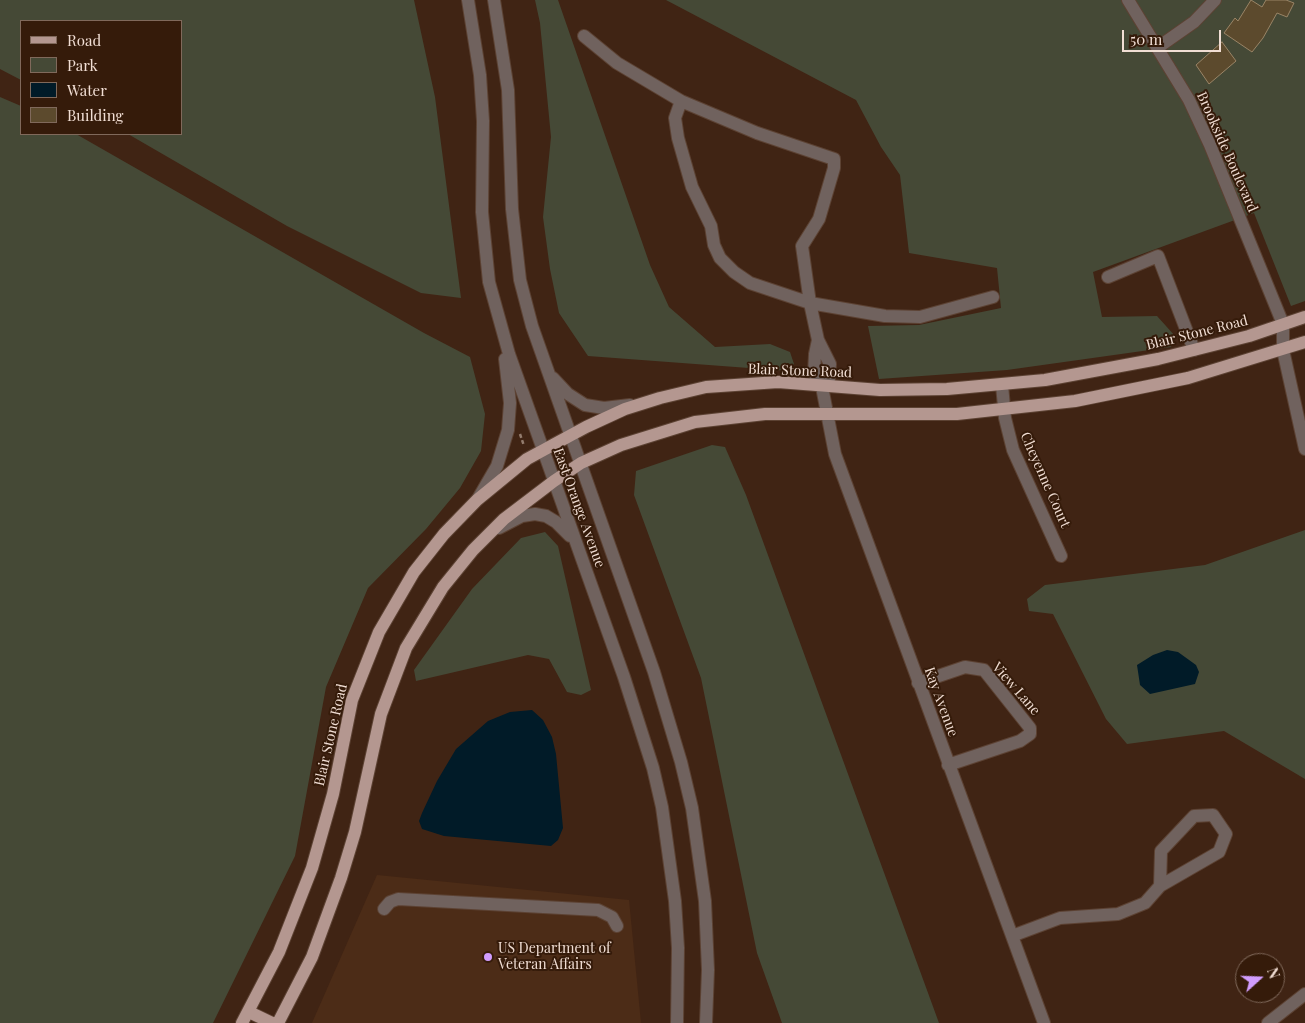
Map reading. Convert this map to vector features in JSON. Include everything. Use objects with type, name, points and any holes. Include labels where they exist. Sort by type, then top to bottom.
[{"type":"main road","name":"Blair Stone Road","points":[[242,1023],[279,952],[312,868],[332,794],[350,708],[369,652],[389,613],[414,572],[444,534],[477,500],[513,470],[543,450],[608,416],[682,392],[730,384],[778,382],[822,387],[909,390],[1002,385],[1091,374],[1249,336],[1305,316]]},
{"type":"main road","points":[[278,1023],[312,958],[341,878],[355,832],[381,714],[396,669],[418,626],[443,587],[488,534],[520,505],[554,480],[581,463],[643,436],[695,422],[758,414],[910,415],[1004,410],[1075,401],[1160,385],[1305,342]]},
{"type":"main road","points":[[249,1012],[272,1023]]},
{"type":"street","name":"East Orange Avenue","points":[[468,0],[477,52],[482,98],[482,212],[485,259],[500,327],[640,722],[662,807],[675,901],[678,948],[677,1023]]},
{"type":"street","name":"East Orange Avenue","points":[[494,0],[508,90],[512,208],[516,257],[532,326],[669,717],[692,808],[707,928],[706,1023]]},
{"type":"street","name":"Brookside Boulevard","points":[[1128,0],[1189,100],[1210,145],[1283,324]]},
{"type":"street","points":[[1157,48],[1194,22],[1215,0]]},
{"type":"street","points":[[584,36],[617,63],[681,100],[757,133],[834,159],[834,168],[819,220],[802,246],[810,302]]},
{"type":"street","points":[[681,100],[676,118],[678,138],[692,187],[710,226],[714,245],[720,258],[750,283],[810,302],[886,316],[920,317],[993,297]]},
{"type":"street","points":[[1108,277],[1158,256],[1194,350]]},
{"type":"street","name":"Kay Avenue","points":[[810,302],[818,340],[814,374],[822,387],[835,454],[1044,1023]]},
{"type":"street","points":[[1283,324],[1283,350],[1305,449]]},
{"type":"street","points":[[477,500],[497,466],[508,430],[510,403],[500,327]]},
{"type":"street","points":[[548,372],[576,400],[594,408],[615,408],[644,403]]},
{"type":"street","name":"Cheyenne Court","points":[[1002,385],[1004,410],[1013,450],[1061,556]]},
{"type":"street","points":[[488,534],[509,522],[535,514],[546,516],[556,522],[565,530],[577,546]]},
{"type":"street","name":"View Lane","points":[[918,684],[965,667],[984,670],[1030,728],[1030,734],[1020,741],[948,765]]},
{"type":"street","points":[[1012,936],[1060,918],[1118,914],[1145,902],[1160,886],[1219,852],[1226,834],[1213,815],[1194,816],[1160,851],[1160,886]]},
{"type":"street","points":[[384,909],[390,902],[398,899],[598,910],[612,917],[617,926]]},
{"type":"street","points":[[1268,1023],[1305,994]]},
{"type":"path","points":[[520,434],[524,446]]},
{"type":"shaded area","name":"US Department of Veteran Affairs","points":[[377,875],[629,900],[641,1023],[312,1023]]},
{"type":"green space","points":[[0,0],[414,0],[435,97],[461,298],[421,293],[287,226],[130,135],[182,135],[182,20],[20,20],[20,79],[0,69]]},
{"type":"green space","points":[[535,0],[558,0],[650,265],[669,307],[715,347],[770,344],[790,352],[794,364],[789,371],[588,356],[559,313],[550,269],[543,217],[551,137],[540,23]]},
{"type":"green space","points":[[666,0],[1305,0],[1305,301],[1291,306],[1254,213],[1093,272],[1102,317],[1157,316],[1175,336],[1171,347],[1007,370],[879,379],[868,326],[919,325],[1001,308],[997,268],[909,253],[900,175],[881,147],[856,100]]},
{"type":"green space","points":[[0,97],[20,106],[20,135],[78,135],[424,333],[470,357],[485,414],[481,451],[460,488],[426,529],[368,588],[326,687],[295,856],[213,1023],[0,1023]]},
{"type":"green space","points":[[712,445],[725,447],[746,495],[939,1023],[782,1023],[757,953],[701,678],[634,495],[636,471]]},
{"type":"green space","points":[[1305,530],[1305,779],[1224,731],[1127,744],[1106,719],[1053,614],[1029,611],[1027,599],[1045,585],[1205,565]]},
{"type":"green space","points":[[545,532],[558,546],[591,690],[581,695],[567,692],[549,659],[528,655],[416,681],[414,670],[472,589],[521,538]]},
{"type":"water","points":[[1167,650],[1178,652],[1196,665],[1199,672],[1195,684],[1150,694],[1140,685],[1137,665],[1153,655]]},
{"type":"water","points":[[532,710],[543,720],[552,737],[556,754],[563,828],[558,840],[551,846],[444,836],[422,829],[419,821],[422,813],[437,781],[456,749],[488,721],[510,712]]},
{"type":"building","points":[[1251,0],[1262,7],[1266,0],[1286,0],[1294,3],[1287,17],[1277,13],[1263,38],[1252,52],[1224,33],[1235,18],[1238,21]]},
{"type":"building","points":[[1222,42],[1236,61],[1209,84],[1196,65]]},
{"type":"place","name":"US Department of Veteran Affairs","points":[[488,957]]}]
